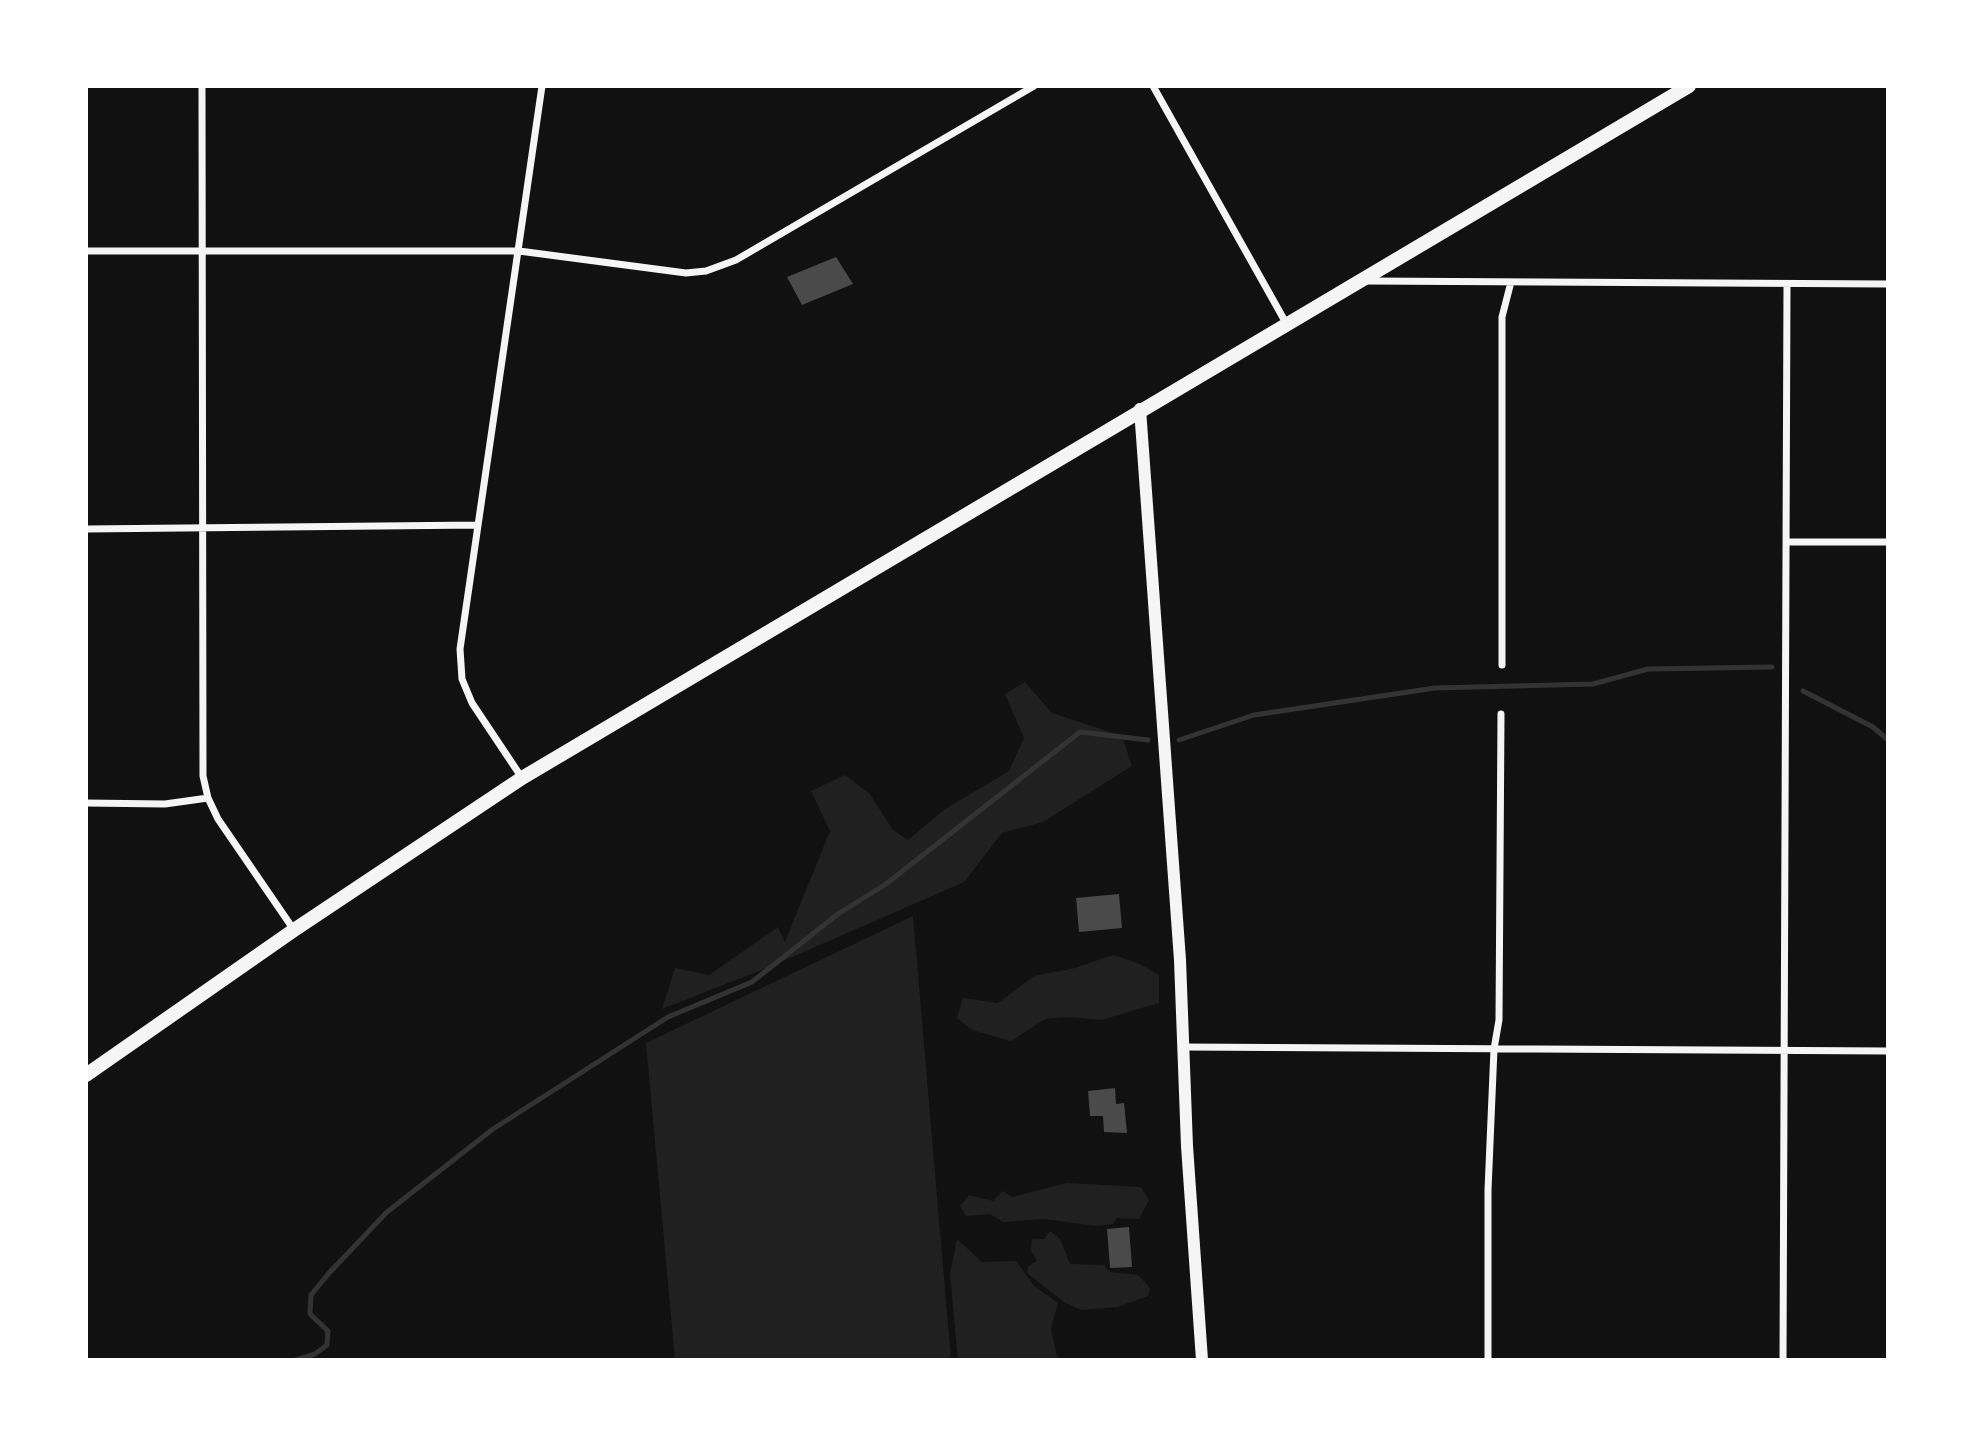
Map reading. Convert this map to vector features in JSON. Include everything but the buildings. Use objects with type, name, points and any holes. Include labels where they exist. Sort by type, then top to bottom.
[{"type":"main road","points":[[86,1075],[294,930],[522,778],[1140,409],[1689,86]]},
{"type":"street","points":[[202,86],[203,776],[208,798],[218,819],[294,930]]},
{"type":"street","points":[[522,778],[472,703],[462,679],[460,649],[542,86]]},
{"type":"street","points":[[86,251],[519,251],[686,273],[706,271],[736,260],[1034,86]]},
{"type":"street","points":[[1153,86],[1286,323]]},
{"type":"street","points":[[1358,280],[1888,284]]},
{"type":"street","points":[[1502,665],[1502,317],[1511,282]]},
{"type":"street","points":[[1783,1360],[1787,284]]},
{"type":"street","points":[[1140,409],[1155,587],[1202,1360]]},
{"type":"street","points":[[86,529],[478,525]]},
{"type":"street","points":[[1786,542],[1888,542]]},
{"type":"street","points":[[1488,1360],[1488,1190],[1494,1049],[1499,1020],[1501,714]]},
{"type":"street","points":[[86,803],[164,804],[208,798]]},
{"type":"street","points":[[1184,1046],[1888,1051]]},
{"type":"shaded area","points":[[1025,682],[1052,713],[1122,736],[1132,766],[1043,822],[1002,833],[964,882],[774,965],[662,1009],[675,968],[709,975],[778,927],[785,942],[830,831],[811,791],[845,775],[869,793],[893,830],[908,840],[945,809],[1009,771],[1024,738],[1005,694]]},
{"type":"shaded area","points":[[913,916],[951,1360],[675,1360],[646,1043]]},
{"type":"shaded area","points":[[1113,955],[1138,963],[1159,975],[1159,1003],[1101,1020],[1067,1017],[1045,1019],[1011,1041],[972,1030],[957,1018],[963,998],[998,1003],[1034,976],[1075,968]]},
{"type":"shaded area","points":[[1067,1183],[1141,1187],[1149,1200],[1139,1219],[1117,1218],[1113,1224],[1096,1226],[1044,1219],[1003,1222],[990,1214],[966,1216],[960,1206],[969,1195],[993,1201],[1003,1191],[1012,1197]]},
{"type":"shaded area","points":[[1050,1231],[1060,1239],[1070,1264],[1104,1265],[1110,1272],[1138,1275],[1150,1288],[1148,1296],[1117,1307],[1081,1310],[1064,1302],[1027,1273],[1028,1266],[1037,1261],[1031,1250],[1032,1239],[1044,1239]]},
{"type":"shaded area","points":[[957,1239],[982,1262],[1016,1261],[1034,1286],[1058,1303],[1051,1329],[1057,1356],[1061,1360],[958,1360],[950,1274]]},
{"type":"waterway","points":[[1179,740],[1254,715],[1435,688],[1593,684],[1648,669],[1772,667]]},
{"type":"waterway","points":[[1803,691],[1873,727],[1888,740]]},
{"type":"waterway","points":[[296,1360],[315,1354],[327,1345],[328,1331],[310,1314],[311,1295],[330,1272],[387,1212],[493,1129],[668,1017],[752,982],[838,914],[886,884],[1080,732],[1148,740]]}]
